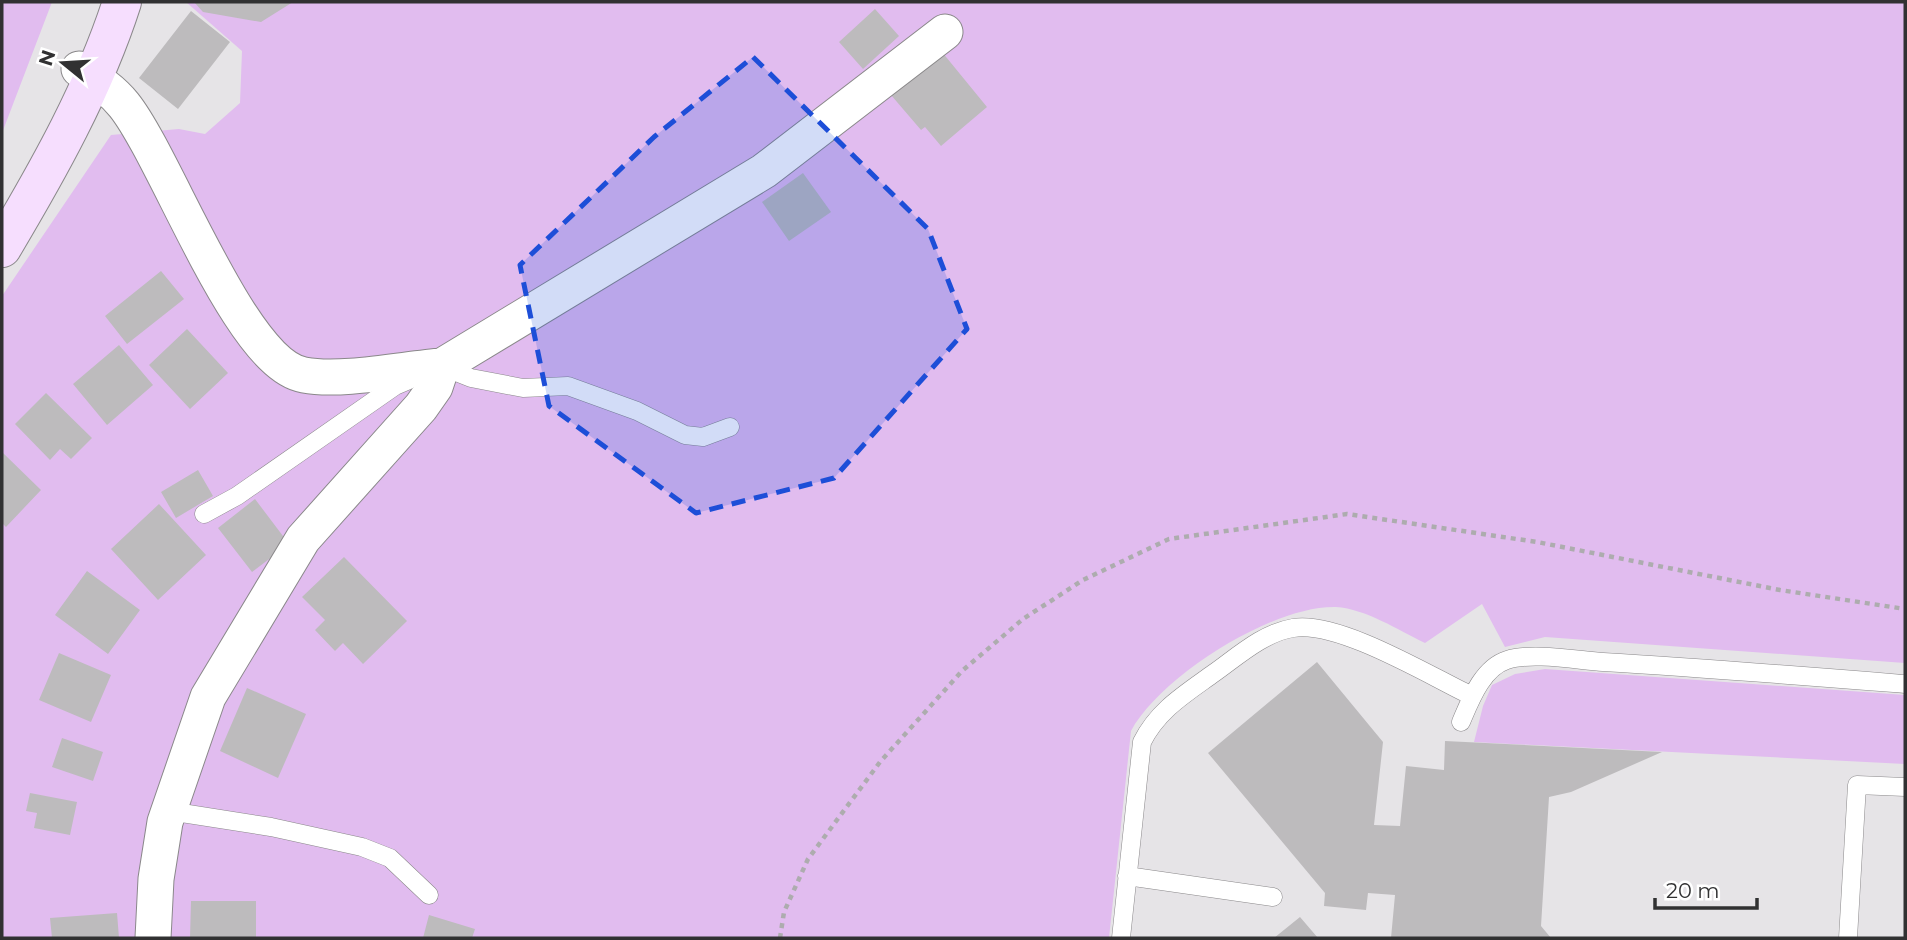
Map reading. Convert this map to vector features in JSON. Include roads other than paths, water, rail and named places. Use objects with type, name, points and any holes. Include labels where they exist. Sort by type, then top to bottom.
[{"type":"main road","points":[[2,207],[86,73],[100,2]]},
{"type":"main road","points":[[2,248],[43,180],[86,73],[122,2]]},
{"type":"street","points":[[86,73],[107,86],[147,140],[205,256],[243,320],[279,364],[303,375],[343,375],[442,366],[764,171],[946,32]]},
{"type":"street","points":[[153,938],[156,880],[169,811],[208,697],[253,618],[303,539],[421,407],[435,387],[442,366]]},
{"type":"lane","points":[[204,514],[237,496],[395,386],[442,366],[471,378],[523,388],[568,386],[636,411],[685,435],[703,437],[730,427]]},
{"type":"lane","points":[[1121,938],[1142,742],[1151,724],[1165,708],[1262,639],[1294,628],[1320,630],[1349,637],[1472,696]]},
{"type":"lane","points":[[1461,722],[1472,696],[1486,675],[1506,660],[1539,658],[1905,684]]},
{"type":"lane","points":[[1848,938],[1857,785],[1905,787]]},
{"type":"lane","points":[[169,811],[271,827],[362,847],[390,858],[429,895]]},
{"type":"lane","points":[[1127,876],[1273,897]]}]
